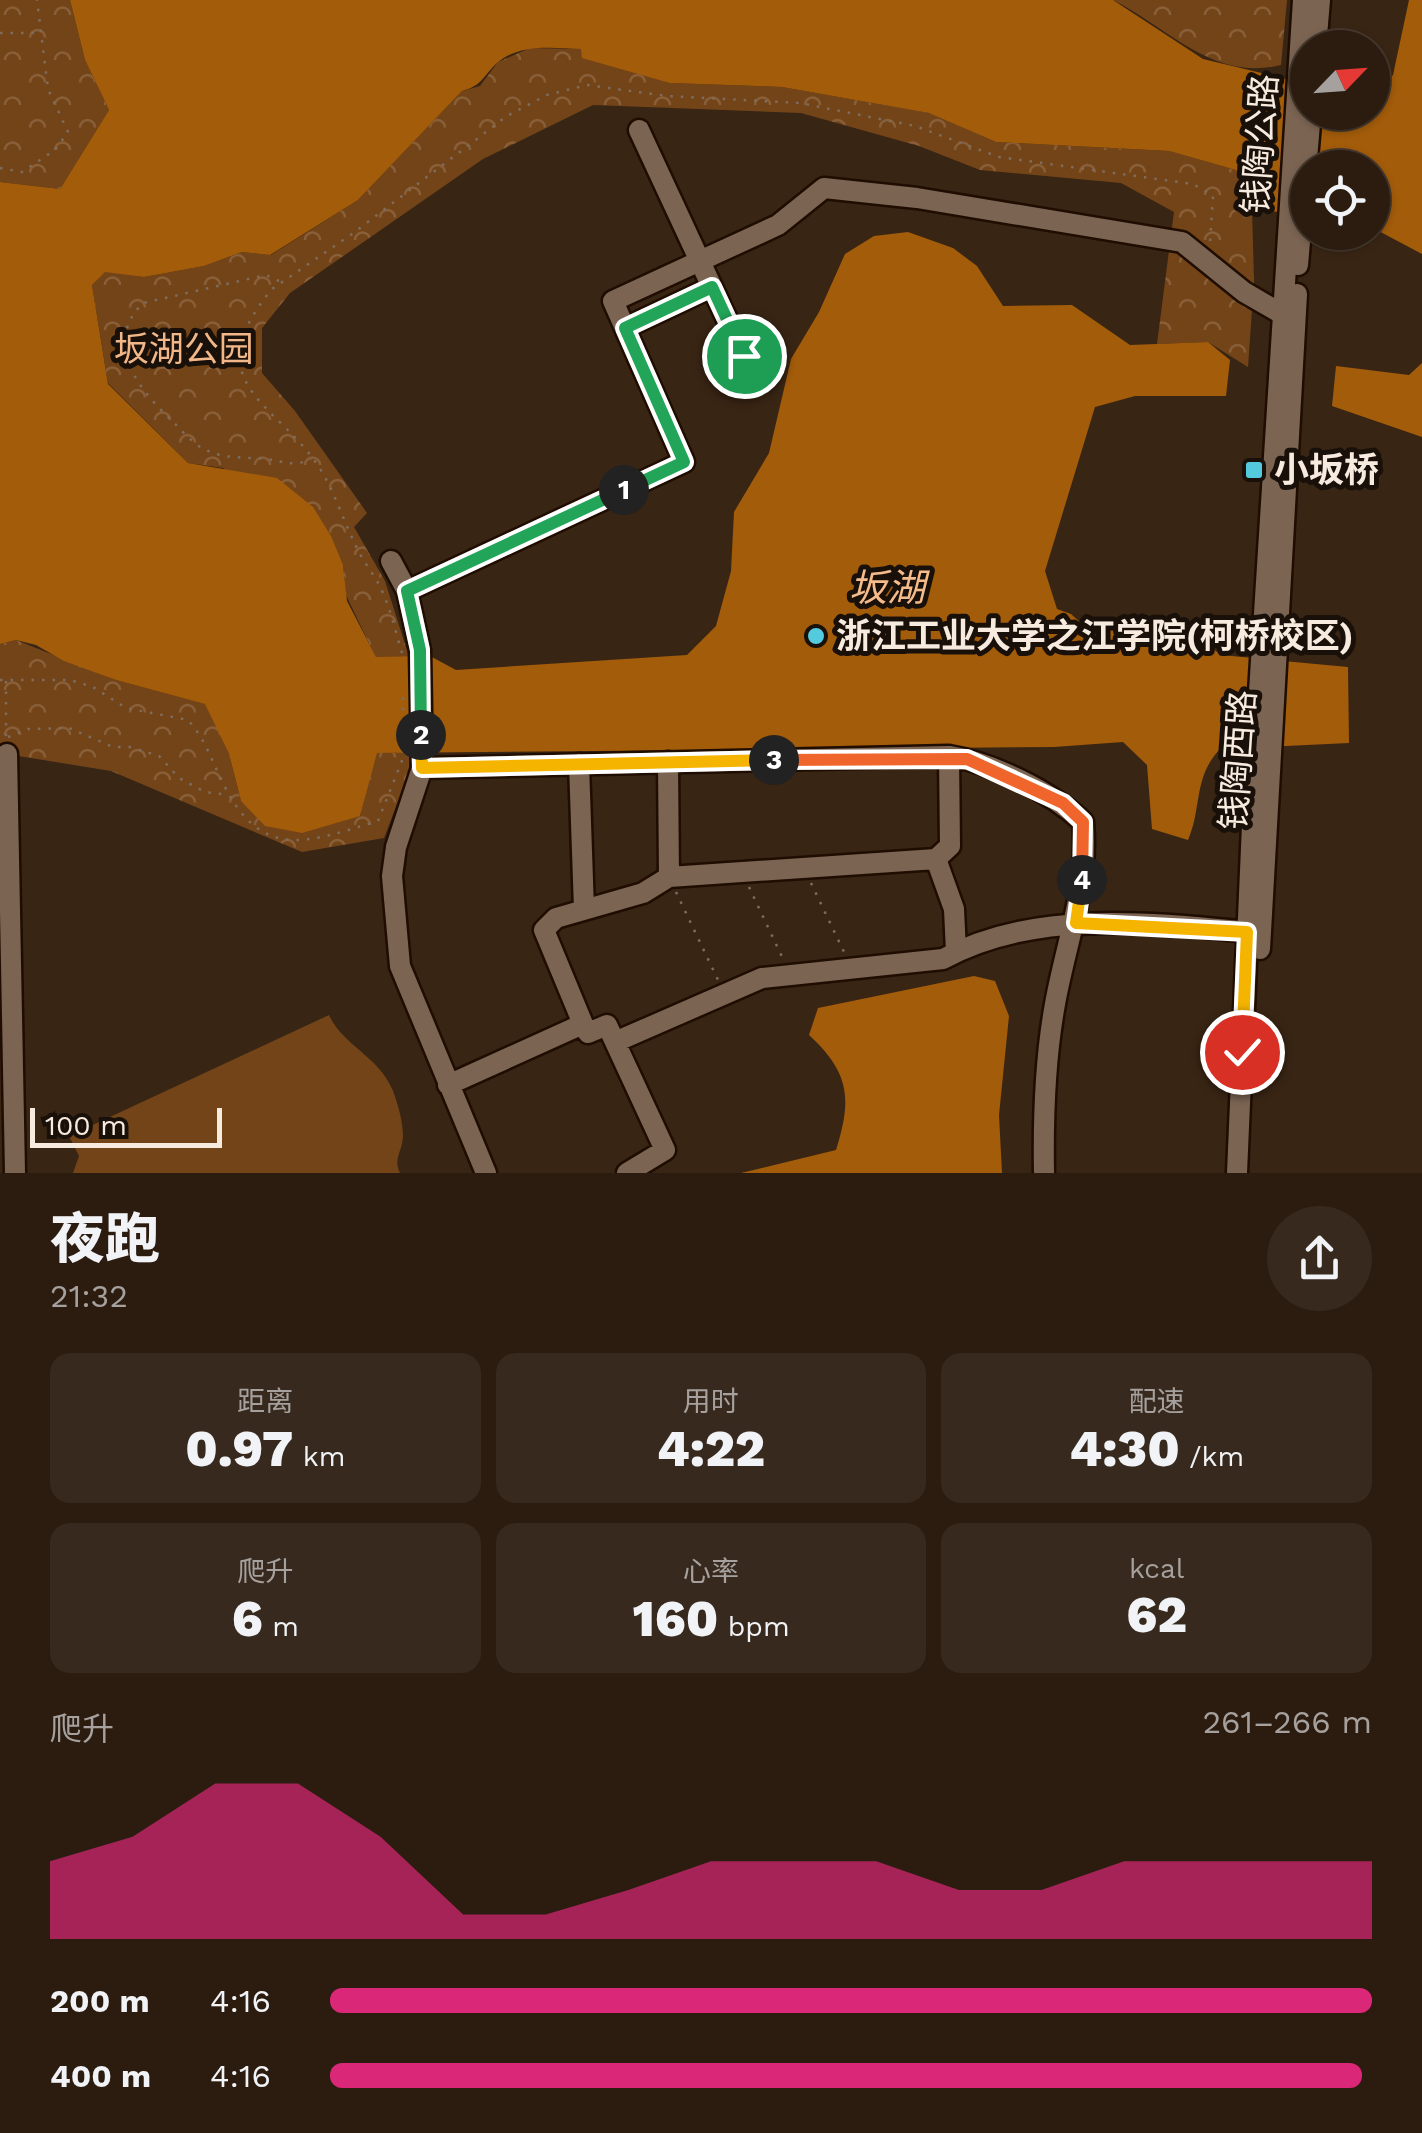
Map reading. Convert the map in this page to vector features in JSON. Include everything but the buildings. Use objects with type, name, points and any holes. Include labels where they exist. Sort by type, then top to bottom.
[{"type":"street","points":[[1302,0],[1309,30]]},
{"type":"street","points":[[1313,30],[1320,0]]},
{"type":"street","points":[[639,130],[744,356]]},
{"type":"street","name":"钱陶公路","points":[[1292,262],[1303,130]]},
{"type":"street","name":"钱陶西路","points":[[1270,654],[1282,314],[1309,130]]},
{"type":"street","points":[[407,591],[684,462],[613,301],[778,225],[824,188],[917,198],[1182,242],[1244,292],[1282,314]]},
{"type":"street","name":"钱陶西路","points":[[1248,1173],[1262,756],[1292,262]]},
{"type":"street","points":[[625,328],[712,287]]},
{"type":"street","points":[[391,561],[407,591],[412,763],[396,847],[393,913],[408,992],[486,1173]]},
{"type":"street","points":[[7,746],[15,1173]]},
{"type":"street","points":[[412,763],[579,764],[949,756],[967,759],[1063,803],[1083,822],[1086,850],[1076,923],[1061,971],[1050,1039],[1044,1173]]},
{"type":"street","points":[[627,1173],[665,1150],[607,1024],[588,1033],[544,930],[556,918],[643,894],[670,877],[936,859],[950,846],[949,756]]},
{"type":"street","points":[[668,762],[670,877]]},
{"type":"street","points":[[579,764],[584,910]]},
{"type":"street","points":[[936,859],[954,909],[956,952]]},
{"type":"street","points":[[614,1042],[762,978],[943,959],[1016,934],[1076,923],[1254,933]]},
{"type":"street","name":"钱陶西路","points":[[1237,1173],[1254,933]]},
{"type":"street","points":[[448,1085],[584,1024]]},
{"type":"path","points":[[0,168],[22,172],[55,150],[68,132],[48,89],[37,0]]},
{"type":"path","points":[[0,33],[41,33]]},
{"type":"path","points":[[411,652],[312,459],[256,402],[240,361],[249,320],[280,282],[352,234],[507,116],[547,94],[587,85],[668,96],[800,102],[915,126],[999,157],[1204,188],[1213,196],[1216,209],[1214,233],[1204,257]]},
{"type":"path","points":[[280,282],[266,275],[143,302],[132,314],[125,333],[126,352],[130,374],[146,396],[201,448],[291,464],[312,459]]},
{"type":"path","points":[[7,746],[3,680],[70,680],[93,687],[126,708],[188,720],[210,752],[230,795],[256,827],[289,843],[310,841],[378,821],[412,763],[403,689]]},
{"type":"path","points":[[7,746],[28,729],[68,728],[113,747],[130,747],[160,756],[192,785],[205,792],[230,795]]},
{"type":"path","points":[[804,868],[852,968]]},
{"type":"path","points":[[742,872],[790,974]]},
{"type":"path","points":[[670,877],[724,994]]},
{"type":"green space","points":[[0,0],[70,0],[85,60],[109,110],[60,189],[0,182]]},
{"type":"green space","points":[[1113,0],[1287,0],[1281,65],[1234,66],[1213,59]]},
{"type":"green space","name":"坂湖公园","points":[[530,48],[581,49],[670,83],[782,87],[930,113],[996,142],[1169,151],[1236,170],[1252,209],[1254,281],[1248,367],[1208,342],[1157,344],[1174,212],[1121,183],[980,170],[919,146],[801,113],[593,105],[483,159],[290,293],[262,328],[262,373],[295,411],[367,513],[354,527],[385,581],[409,657],[409,773],[384,838],[302,852],[111,771],[0,753],[0,644],[16,640],[116,680],[206,704],[229,754],[241,801],[360,816],[376,753],[397,753],[376,658],[346,595],[343,565],[223,468],[188,463],[108,383],[92,285],[105,271],[144,277],[204,266],[242,252],[271,255],[358,200],[462,91],[480,86],[498,62]]},
{"type":"green space","points":[[329,1015],[343,1035],[379,1069],[393,1091],[403,1131],[400,1173],[73,1173],[79,1156],[69,1136]]},
{"type":"water","name":"坂湖","points":[[70,0],[1113,0],[1203,59],[1290,80],[1290,130],[1390,130],[1390,78],[1409,0],[1422,0],[1422,254],[1390,237],[1390,150],[1290,150],[1290,213],[1252,209],[1236,170],[1169,151],[996,142],[929,113],[782,87],[670,83],[582,58],[581,49],[548,48],[516,52],[497,63],[478,83],[462,91],[358,200],[270,255],[242,252],[204,266],[144,277],[105,272],[92,285],[108,384],[188,463],[277,478],[313,507],[331,536],[343,565],[347,601],[376,657],[430,656],[456,670],[687,655],[716,626],[731,571],[734,512],[769,453],[791,359],[819,312],[845,254],[874,236],[908,232],[953,248],[977,266],[1003,306],[1072,305],[1130,345],[1208,342],[1230,360],[1226,396],[1135,396],[1095,407],[1045,571],[1057,609],[1071,614],[1094,635],[1133,624],[1203,641],[1221,655],[1348,667],[1349,743],[1220,749],[1202,782],[1188,840],[1152,829],[1147,765],[1123,742],[1054,747],[377,753],[360,816],[302,833],[265,826],[241,801],[229,754],[205,704],[116,680],[64,661],[36,645],[16,640],[0,644],[0,182],[60,189],[109,110],[85,60]]},
{"type":"water","points":[[1422,363],[1422,437],[1332,406],[1336,366],[1409,375]]},
{"type":"water","points":[[974,976],[995,981],[1009,1016],[999,1115],[1002,1173],[741,1173],[836,1150],[844,1116],[844,1088],[833,1062],[809,1035],[818,1008]]},
{"type":"place","name":"小坂桥","points":[[1254,470]]},
{"type":"place","name":"浙江工业大学之江学院(柯桥校区)","points":[[816,636]]},
{"type":"route","points":[[744,356],[712,287],[625,328],[684,462],[407,591],[420,650],[422,768],[949,756],[967,759],[1063,803],[1083,822],[1086,850],[1076,923],[1247,932],[1242,1052]]}]
